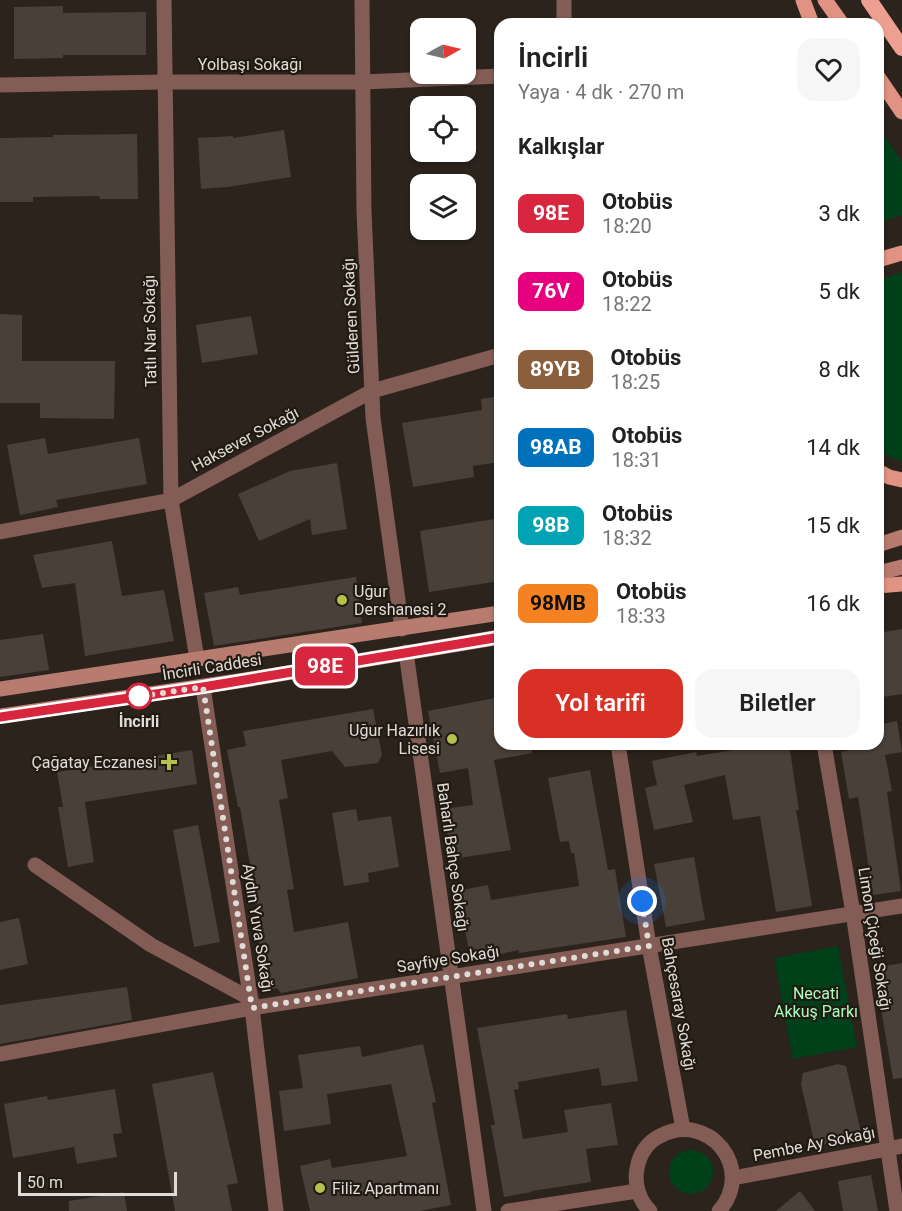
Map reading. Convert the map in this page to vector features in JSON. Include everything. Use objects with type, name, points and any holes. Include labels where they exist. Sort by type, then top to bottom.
[{"type":"highway","points":[[869,0],[881,18]]},
{"type":"highway","points":[[884,22],[902,48]]},
{"type":"main road","points":[[803,0],[810,18]]},
{"type":"main road","points":[[825,0],[838,18]]},
{"type":"main road","points":[[884,86],[902,112]]},
{"type":"main road","points":[[884,258],[902,253]]},
{"type":"main road","points":[[884,474],[902,480]]},
{"type":"main road","points":[[884,543],[902,537]]},
{"type":"main road","points":[[884,572],[902,567]]},
{"type":"main road","points":[[884,586],[902,585]]},
{"type":"main road","name":"İncirli Caddesi","points":[[0,689],[494,614]]},
{"type":"main road","name":"İncirli Caddesi","points":[[0,717],[203,687],[494,638]]},
{"type":"street","name":"Tatlı Nar Sokağı","points":[[164,0],[171,500],[197,659]]},
{"type":"street","name":"Gülderen Sokağı","points":[[362,0],[364,211],[373,418],[402,629]]},
{"type":"street","points":[[564,0],[564,18]]},
{"type":"street","name":"Yolbaşı Sokağı","points":[[0,85],[363,82],[494,76]]},
{"type":"street","name":"Haksever Sokağı","points":[[0,532],[171,500],[372,391],[494,357]]},
{"type":"street","name":"Baharlı Bahçe Sokağı","points":[[406,652],[484,1211]]},
{"type":"street","name":"Aydın Yuva Sokağı","points":[[203,687],[252,1003],[276,1211]]},
{"type":"street","name":"Bahçesaray Sokağı","points":[[619,750],[649,946],[683,1128]]},
{"type":"street","name":"Limon Çiçeği Sokağı","points":[[825,750],[895,1147],[897,1211]]},
{"type":"street","points":[[35,865],[151,945],[252,1003]]},
{"type":"street","name":"Sayfiye Sokağı","points":[[0,1054],[252,1003],[452,977],[902,906]]},
{"type":"street","points":[[650,1211],[637,1191],[635,1176],[638,1161],[645,1148],[656,1138],[668,1131],[683,1128],[708,1135],[718,1143],[729,1159],[733,1178],[730,1192],[719,1211]]},
{"type":"street","name":"Pembe Ay Sokağı","points":[[733,1178],[895,1147]]},
{"type":"street","points":[[508,1211],[637,1191]]},
{"type":"green space","points":[[884,136],[902,162],[902,215],[884,221]]},
{"type":"green space","points":[[902,272],[902,462],[884,454],[884,278]]},
{"type":"green space","name":"Necati Akkuş Parkı","points":[[838,946],[857,1047],[793,1059],[774,958]]},
{"type":"green space","points":[[691,1150],[706,1157],[713,1172],[706,1187],[691,1194],[676,1187],[669,1172],[676,1157]]},
{"type":"building","points":[[63,6],[63,13],[146,12],[146,55],[63,55],[63,58],[14,59],[14,7]]},
{"type":"building","points":[[284,130],[291,177],[201,189],[198,138],[233,136],[233,138]]},
{"type":"building","points":[[137,134],[138,199],[100,199],[99,196],[33,197],[33,202],[0,202],[0,138]]},
{"type":"building","points":[[0,314],[22,315],[22,361],[115,361],[114,419],[40,418],[40,403],[0,403]]},
{"type":"building","points":[[251,316],[258,354],[202,363],[196,325]]},
{"type":"building","points":[[494,397],[494,463],[473,466],[474,477],[413,487],[402,423],[482,410],[481,399]]},
{"type":"building","points":[[45,438],[48,454],[139,438],[147,484],[56,500],[58,507],[20,515],[7,445]]},
{"type":"building","points":[[337,463],[347,529],[312,535],[310,519],[259,541],[238,494],[290,471]]},
{"type":"building","points":[[494,519],[494,582],[429,592],[420,531]]},
{"type":"building","points":[[112,541],[122,596],[164,590],[174,641],[85,656],[75,583],[42,588],[33,555]]},
{"type":"building","points":[[356,577],[362,623],[214,646],[204,593],[238,587],[240,595]]},
{"type":"building","points":[[902,629],[902,694],[884,697],[884,632]]},
{"type":"building","points":[[43,634],[49,670],[0,677],[0,640]]},
{"type":"building","points":[[494,698],[494,750],[532,750],[532,753],[494,760],[511,850],[452,859],[443,809],[473,805],[468,768],[440,773],[428,711]]},
{"type":"building","points":[[373,709],[382,755],[378,763],[345,767],[332,751],[281,760],[288,798],[279,800],[294,889],[287,890],[294,932],[348,922],[358,978],[281,993],[277,988],[268,990],[255,923],[260,922],[240,807],[238,807],[227,750],[246,746],[243,731]]},
{"type":"building","points":[[897,721],[902,752],[885,755],[892,791],[887,792],[901,891],[873,895],[858,797],[849,799],[841,752],[884,750],[884,724]]},
{"type":"building","points":[[192,750],[197,784],[85,802],[94,862],[68,867],[58,807],[63,807],[57,772]]},
{"type":"building","points":[[734,750],[790,750],[799,810],[796,810],[812,906],[776,912],[760,816],[733,820],[725,775],[684,785],[693,822],[654,830],[645,788],[657,785],[652,761],[696,752],[697,756]]},
{"type":"building","points":[[590,770],[608,870],[615,869],[626,937],[519,953],[519,950],[471,960],[457,891],[488,885],[491,900],[579,886],[574,853],[571,853],[569,841],[560,842],[548,778]]},
{"type":"building","points":[[356,809],[358,821],[391,816],[399,867],[368,873],[369,882],[344,886],[332,813]]},
{"type":"building","points":[[198,825],[220,942],[194,947],[173,830]]},
{"type":"building","points":[[694,857],[705,920],[666,927],[654,864]]},
{"type":"building","points":[[19,918],[28,964],[0,970],[0,922]]},
{"type":"building","points":[[902,963],[902,1078],[893,1079],[874,968]]},
{"type":"building","points":[[127,987],[132,1020],[0,1044],[0,1005]]},
{"type":"building","points":[[626,1010],[638,1081],[602,1086],[599,1068],[518,1082],[519,1089],[514,1090],[523,1139],[568,1132],[564,1110],[611,1103],[618,1145],[586,1149],[591,1182],[504,1197],[491,1125],[495,1125],[477,1028],[567,1014],[568,1019]]},
{"type":"building","points":[[423,1044],[436,1102],[432,1103],[451,1205],[420,1211],[310,1211],[300,1166],[330,1159],[332,1168],[407,1156],[391,1084],[327,1094],[331,1124],[284,1131],[279,1091],[303,1088],[298,1055],[360,1046],[362,1057]]},
{"type":"building","points":[[838,1064],[846,1066],[862,1137],[815,1146],[801,1084],[803,1073]]},
{"type":"building","points":[[213,1072],[238,1183],[227,1185],[232,1211],[175,1211],[152,1084]]},
{"type":"building","points":[[115,1089],[122,1133],[113,1134],[117,1157],[77,1164],[74,1147],[13,1158],[4,1104],[47,1096],[48,1100]]},
{"type":"building","points":[[871,1175],[878,1211],[843,1211],[838,1181]]},
{"type":"building","points":[[800,1191],[815,1211],[776,1211]]},
{"type":"building","points":[[124,1192],[127,1211],[69,1211],[69,1201]]},
{"type":"bus line","name":"98E","points":[[0,717],[203,687],[494,638]]},
{"type":"place","name":"Uğur Dershanesi 2","points":[[342,600]]},
{"type":"place","name":"İncirli","points":[[139,696]]},
{"type":"place","name":"Uğur Hazırlık Lisesi","points":[[452,739]]},
{"type":"place","name":"Çağatay Eczanesi","points":[[169,762]]},
{"type":"place","name":"Filiz Apartmanı","points":[[320,1188]]},
{"type":"route","points":[[139,696],[135,697],[203,687],[252,1008],[649,946],[642,901]]}]
